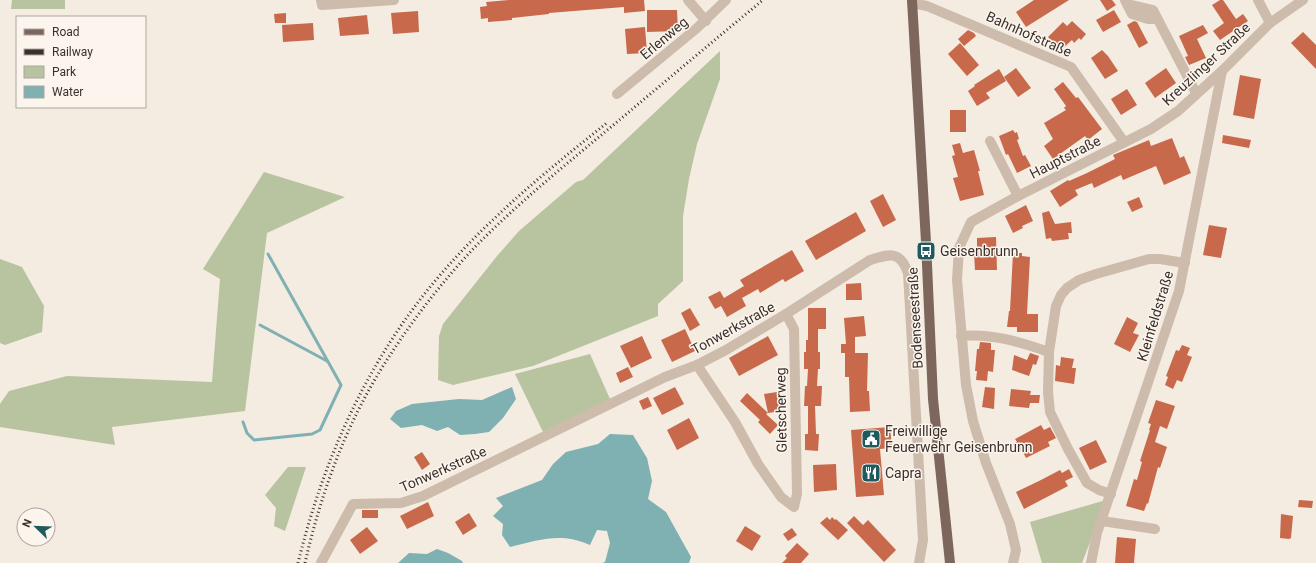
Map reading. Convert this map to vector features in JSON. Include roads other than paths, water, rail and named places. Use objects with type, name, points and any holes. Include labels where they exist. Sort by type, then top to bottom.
[{"type":"main road","name":"Bodenseestraße","points":[[912,2],[926,242],[933,399],[950,563]]},
{"type":"street","points":[[321,3],[394,0]]},
{"type":"street","points":[[688,0],[706,20]]},
{"type":"street","name":"Erlenweg","points":[[617,94],[706,20],[726,0]]},
{"type":"street","points":[[1258,0],[1270,23]]},
{"type":"street","name":"Kreuzlinger Straße","points":[[1124,142],[1152,129],[1178,111],[1196,93],[1222,71],[1270,23],[1303,0]]},
{"type":"street","name":"Bahnhofstraße","points":[[912,2],[927,3],[1071,67],[1124,142]]},
{"type":"street","points":[[1126,2],[1153,10],[1196,93]]},
{"type":"street","name":"Kleinfeldstraße","points":[[1090,563],[1097,533],[1179,291],[1222,71]]},
{"type":"street","name":"Hauptstraße","points":[[990,141],[1018,196]]},
{"type":"street","name":"Hauptstraße","points":[[1013,563],[1016,550],[1010,524],[986,463],[973,421],[966,385],[957,280],[959,248],[971,222],[1018,196],[1124,142]]},
{"type":"street","name":"Tonwerkstraße","points":[[321,563],[353,504],[401,503],[423,496],[665,377],[697,365],[726,350],[786,314],[870,260],[884,256],[895,256],[900,258],[904,263],[908,273],[923,540],[919,563]]},
{"type":"street","points":[[1111,494],[1099,490],[1087,483],[1050,412],[1048,392],[1049,352],[1056,306],[1061,295],[1067,288],[1079,280],[1096,274],[1149,259],[1185,263]]},
{"type":"street","name":"Gletscherweg","points":[[697,365],[735,422],[758,464],[781,497],[794,507],[797,494],[794,330],[786,314]]},
{"type":"street","points":[[961,336],[976,334],[1014,340],[1049,352]]},
{"type":"street","points":[[1102,521],[1155,529]]},
{"type":"water","points":[[512,387],[516,399],[503,418],[489,432],[460,435],[448,427],[437,431],[422,425],[401,428],[390,419],[396,411],[412,404],[459,399],[482,400]]},
{"type":"water","points":[[610,434],[633,435],[647,458],[652,481],[648,499],[666,512],[691,557],[689,563],[602,563],[605,562],[610,543],[607,531],[597,530],[590,545],[569,539],[550,538],[510,547],[502,535],[503,524],[493,516],[503,506],[496,498],[542,480],[553,464],[566,452],[598,444]]},
{"type":"water","points":[[437,549],[448,553],[463,563],[398,563],[409,553],[427,554]]},
{"type":"waterway","points":[[243,422],[247,433],[254,440],[312,434],[320,430],[341,385],[268,254]]},
{"type":"waterway","points":[[260,325],[327,361]]},
{"type":"railway","points":[[305,563],[311,537],[327,485],[336,460],[358,410],[385,363],[438,289],[474,248],[523,201],[763,0]]},
{"type":"railway","points":[[298,563],[321,485],[352,410],[392,339],[415,306],[441,274],[479,233],[521,194],[608,122]]},
{"type":"place","name":"Geisenbrunn","points":[[926,251]]},
{"type":"place","name":"Freiwillige Feuerwehr Geisenbrunn","points":[[871,439]]},
{"type":"place","name":"Capra","points":[[871,473]]}]
